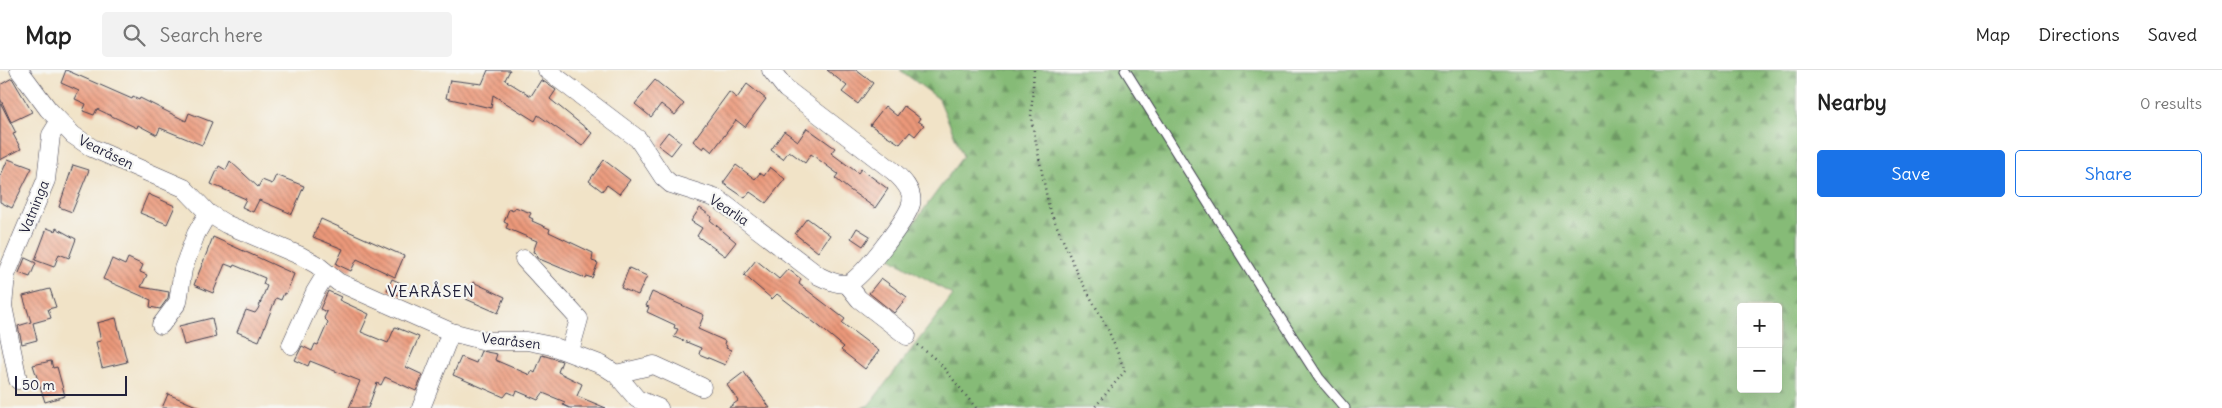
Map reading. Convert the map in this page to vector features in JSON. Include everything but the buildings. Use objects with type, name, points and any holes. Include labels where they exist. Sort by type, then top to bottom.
[{"type":"street","name":"Vearåsen","points":[[19,70],[59,122],[72,135],[92,148],[184,188],[208,213],[226,224],[301,256],[317,265],[338,282],[452,332],[486,341],[527,342],[570,351],[602,364],[616,374],[637,399],[659,408]]},
{"type":"street","points":[[771,70],[786,89],[893,171],[901,179],[911,195],[911,204],[907,214],[885,246],[854,280],[847,284],[859,299],[907,336]]},
{"type":"street","name":"Vearlia","points":[[550,71],[638,139],[663,177],[671,184],[718,199],[819,276],[827,280],[847,284]]},
{"type":"street","name":"Vatninga","points":[[18,380],[3,306],[6,275],[46,180],[51,135],[59,122]]},
{"type":"street","points":[[161,325],[178,302],[183,269],[196,234],[208,213]]},
{"type":"street","points":[[524,259],[579,319],[570,351]]},
{"type":"street","points":[[291,345],[315,292],[326,274]]},
{"type":"street","points":[[422,408],[452,332]]},
{"type":"street","points":[[616,374],[654,365],[702,386]]},
{"type":"lane","points":[[1126,70],[1319,378],[1345,408]]},
{"type":"path","points":[[1034,70],[1031,117],[1049,208],[1079,277],[1107,327],[1125,371],[1094,408]]},
{"type":"path","points":[[907,336],[939,362],[976,408]]},
{"type":"green space","points":[[900,70],[1797,70],[1797,408],[861,408],[869,405],[953,295],[889,257],[963,156],[939,99]]},
{"type":"district","name":"VEARÅSEN","points":[[431,291]]}]
